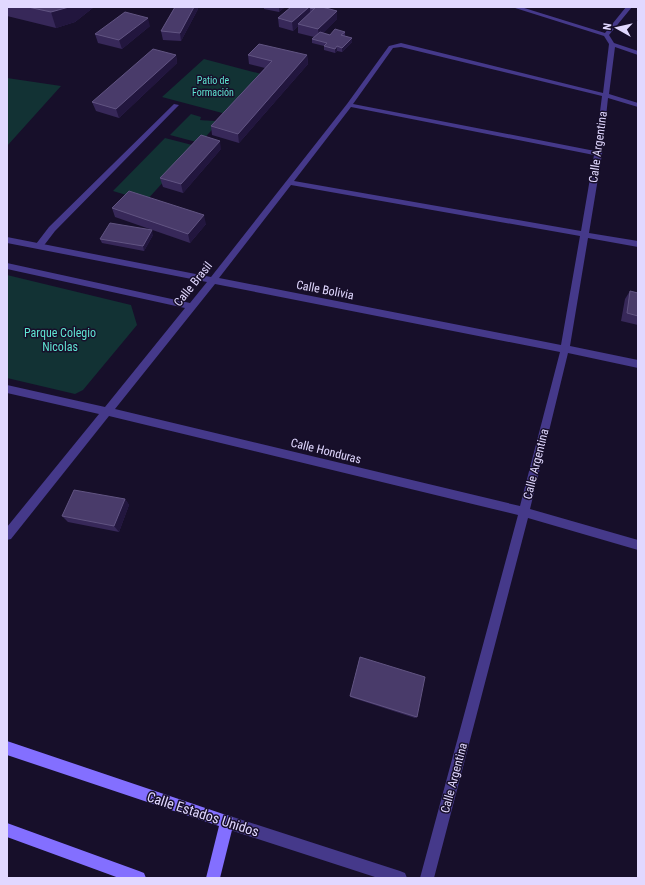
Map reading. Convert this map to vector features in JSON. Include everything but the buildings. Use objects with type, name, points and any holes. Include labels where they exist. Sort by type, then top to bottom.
[{"type":"main road","name":"Calle Estados Unidos","points":[[7,748],[227,822]]},
{"type":"main road","points":[[213,878],[227,822]]},
{"type":"main road","points":[[7,830],[139,878]]},
{"type":"street","points":[[515,7],[606,35],[612,44],[638,53]]},
{"type":"street","points":[[606,35],[629,7]]},
{"type":"street","name":"Calle Argentina","points":[[428,878],[565,349],[598,154],[612,44]]},
{"type":"street","name":"Calle Brasil","points":[[7,535],[213,280],[349,105],[390,48],[401,45],[605,95]]},
{"type":"street","points":[[605,95],[638,106]]},
{"type":"street","points":[[39,246],[52,229],[176,105]]},
{"type":"street","points":[[349,105],[598,154]]},
{"type":"street","points":[[289,182],[638,244]]},
{"type":"street","name":"Calle Bolivia","points":[[7,240],[638,364]]},
{"type":"street","points":[[7,266],[191,306]]},
{"type":"street","name":"Calle Honduras","points":[[7,389],[106,411],[524,512],[638,545]]},
{"type":"street","name":"Calle Estados Unidos","points":[[227,822],[400,878]]},
{"type":"green space","name":"Patio de Formación","points":[[204,59],[265,75],[248,87],[235,100],[238,102],[226,114],[162,97]]},
{"type":"green space","points":[[7,78],[61,86],[7,146]]},
{"type":"green space","points":[[191,114],[201,117],[200,120],[219,122],[200,143],[170,135]]},
{"type":"green space","points":[[165,138],[196,146],[146,201],[113,191]]},
{"type":"green space","name":"Parque Colegio Nicolas","points":[[7,275],[131,305],[137,325],[83,390],[75,394],[7,378]]}]
